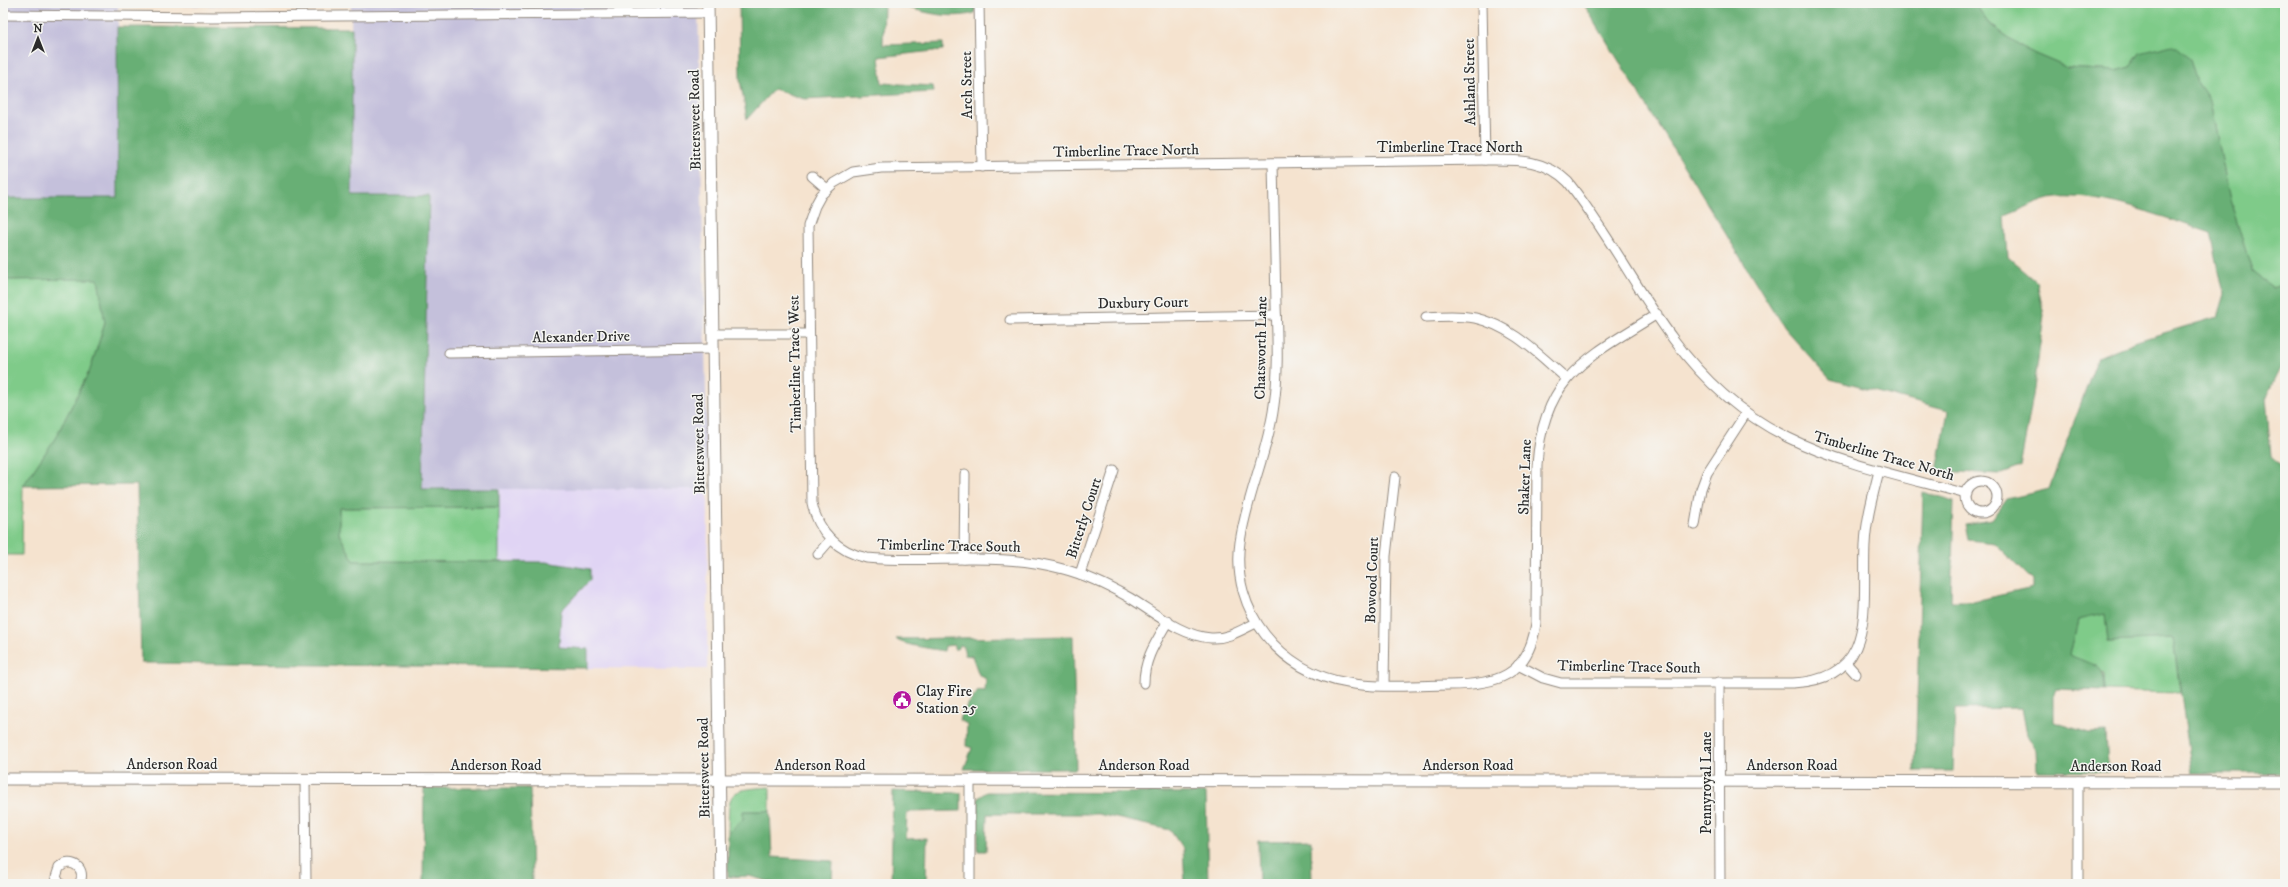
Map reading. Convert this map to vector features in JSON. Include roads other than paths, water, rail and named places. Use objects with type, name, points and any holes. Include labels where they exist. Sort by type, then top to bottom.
[{"type":"street","name":"Arch Street","points":[[979,3],[982,167]]},
{"type":"street","name":"Ashland Street","points":[[1482,3],[1485,160]]},
{"type":"street","points":[[3,15],[228,17],[708,8]]},
{"type":"street","name":"Bittersweet Road","points":[[708,8],[721,884]]},
{"type":"street","name":"Timberline Trace North","points":[[827,189],[844,176],[864,169],[1485,160],[1536,162],[1547,166],[1563,177],[1573,188],[1673,339],[1700,372],[1746,413],[1768,428],[1804,446],[1843,461],[1966,494]]},
{"type":"street","name":"Chatsworth Lane","points":[[1256,623],[1244,594],[1239,553],[1242,531],[1266,444],[1274,404],[1277,378],[1273,163]]},
{"type":"street","points":[[812,176],[827,189]]},
{"type":"street","name":"Timberline Trace West","points":[[827,189],[815,206],[808,226],[809,334],[812,503],[821,527],[831,539]]},
{"type":"street","name":"Shaker Lane","points":[[1518,666],[1531,643],[1536,624],[1538,444],[1549,407],[1566,378],[1597,352],[1657,314]]},
{"type":"street","name":"Duxbury Court","points":[[1010,320],[1276,315]]},
{"type":"street","points":[[1426,317],[1458,316],[1475,318],[1497,325],[1520,339],[1566,378]]},
{"type":"street","points":[[713,334],[809,334]]},
{"type":"street","name":"Alexander Drive","points":[[449,353],[713,349]]},
{"type":"street","points":[[1695,525],[1701,489],[1707,473],[1746,413]]},
{"type":"street","name":"Bitterly Court","points":[[1080,574],[1114,470]]},
{"type":"street","name":"Timberline Trace South","points":[[1518,666],[1543,678],[1561,683],[1805,682],[1831,674],[1846,663],[1852,656],[1858,646],[1864,623],[1866,533],[1871,502],[1880,471]]},
{"type":"street","points":[[964,559],[965,474]]},
{"type":"street","name":"Bowood Court","points":[[1384,685],[1386,556],[1395,477]]},
{"type":"street","points":[[818,554],[831,539]]},
{"type":"street","name":"Timberline Trace South","points":[[831,539],[848,552],[867,558],[993,559],[1035,563],[1080,574],[1128,597],[1189,633],[1211,638],[1233,635],[1256,623]]},
{"type":"street","points":[[1144,684],[1144,668],[1147,659],[1168,621]]},
{"type":"street","points":[[1256,623],[1282,654],[1304,669],[1338,682],[1360,685],[1486,683],[1506,675],[1518,666]]},
{"type":"street","points":[[1846,663],[1856,674]]},
{"type":"street","name":"Pennyroyal Lane","points":[[1719,682],[1720,884]]},
{"type":"street","name":"Anderson Road","points":[[3,779],[1720,780],[2285,782]]},
{"type":"street","points":[[305,780],[306,884]]},
{"type":"street","points":[[970,780],[970,884]]},
{"type":"street","points":[[2078,781],[2078,884]]},
{"type":"street","points":[[60,884],[57,872],[59,868],[66,863],[72,863],[81,869],[82,880],[79,884]]},
{"type":"place","name":"Clay Fire Station 25","points":[[902,700]]}]
